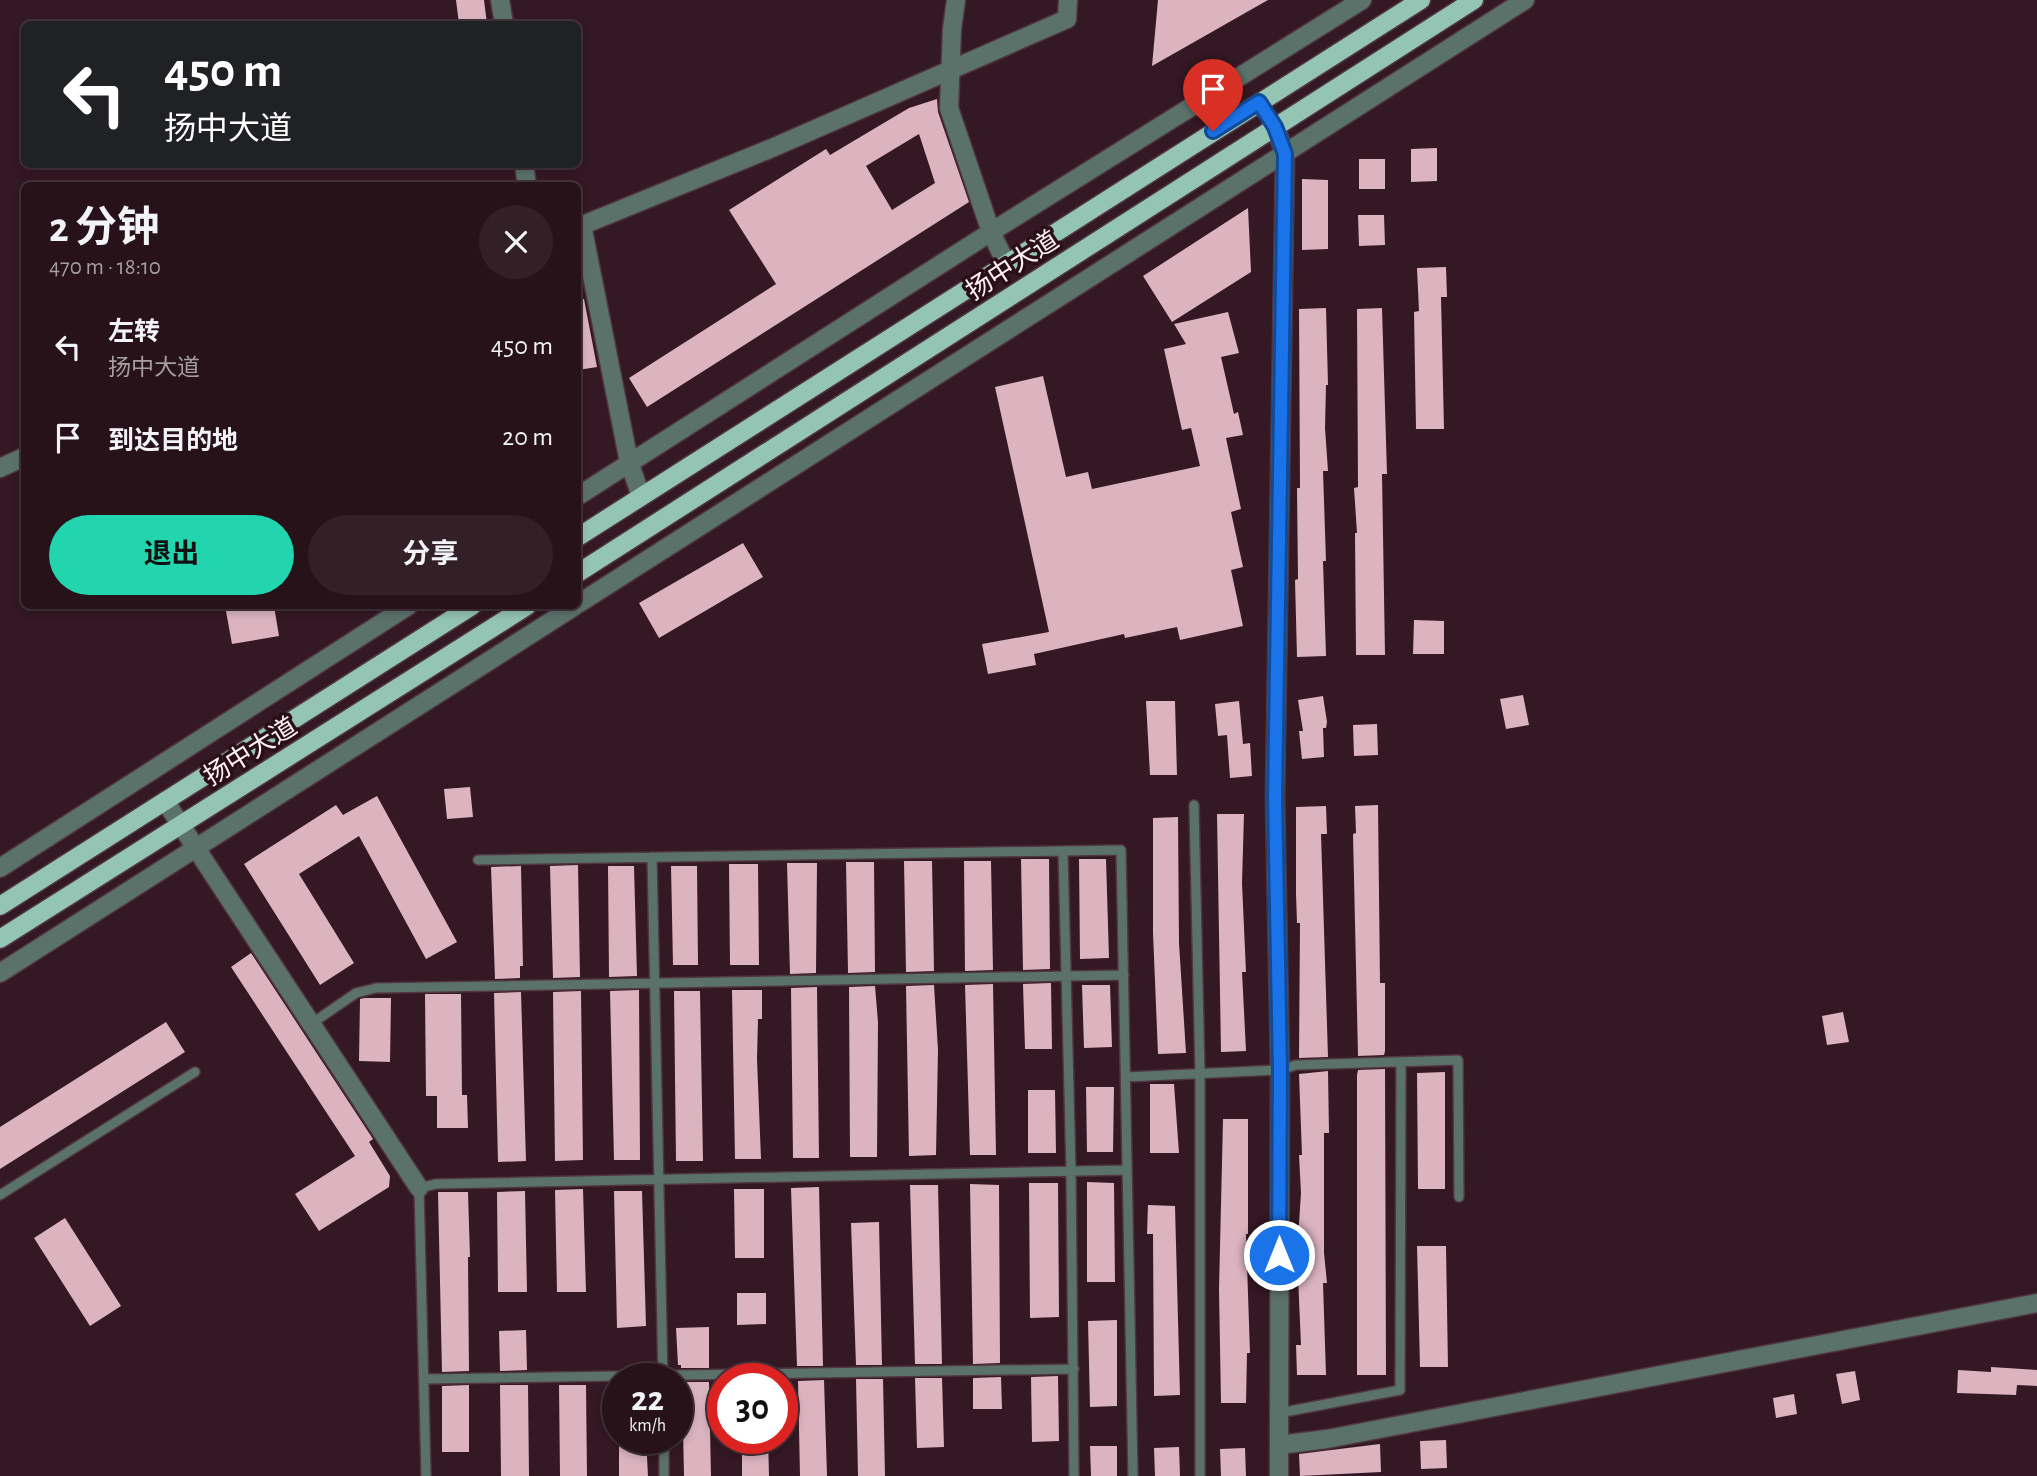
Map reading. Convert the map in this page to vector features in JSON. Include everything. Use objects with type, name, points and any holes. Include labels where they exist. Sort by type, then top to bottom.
[{"type":"main road","name":"扬中大道","points":[[581,535],[1421,0]]},
{"type":"main road","name":"扬中大道","points":[[581,571],[1474,0]]},
{"type":"main road","points":[[1259,102],[1275,127]]},
{"type":"main road","points":[[1006,263],[1021,290]]},
{"type":"main road","points":[[641,496],[657,523]]},
{"type":"main road","name":"扬中大道","points":[[0,906],[467,609]]},
{"type":"main road","name":"扬中大道","points":[[0,939],[522,609]]},
{"type":"main road","points":[[325,701],[341,725]]},
{"type":"street","points":[[500,0],[504,21]]},
{"type":"street","points":[[956,0],[951,29],[949,108],[991,232],[1006,263]]},
{"type":"street","points":[[581,226],[772,148],[1067,19],[1068,0]]},
{"type":"street","points":[[581,494],[991,232],[1362,0]]},
{"type":"street","points":[[581,602],[1033,311],[1525,0]]},
{"type":"street","points":[[1275,127],[1285,154],[1275,797],[1280,1070],[1279,1476]]},
{"type":"street","points":[[581,231],[629,463],[641,496]]},
{"type":"street","points":[[0,468],[21,458]]},
{"type":"street","points":[[0,868],[403,609]]},
{"type":"street","points":[[0,973],[194,846],[570,609]]},
{"type":"street","points":[[165,801],[419,1188]]},
{"type":"street","points":[[1279,1445],[1328,1439],[2037,1303]]},
{"type":"lane","points":[[1194,805],[1200,1074],[1200,1476]]},
{"type":"lane","points":[[478,860],[1121,850],[1133,1476]]},
{"type":"lane","points":[[1063,851],[1071,1172],[1074,1476]]},
{"type":"lane","points":[[652,857],[662,1363]]},
{"type":"lane","points":[[311,1024],[356,993],[376,988],[1124,975]]},
{"type":"lane","points":[[1126,1077],[1280,1070],[1297,1065],[1458,1060],[1459,1197]]},
{"type":"lane","points":[[1279,1413],[1400,1390],[1401,1062]]},
{"type":"lane","points":[[0,1195],[195,1072]]},
{"type":"lane","points":[[426,1476],[419,1188],[436,1184],[1127,1170]]},
{"type":"lane","points":[[693,1376],[1073,1369]]},
{"type":"lane","points":[[424,1379],[602,1378]]},
{"type":"lane","points":[[664,1454],[664,1476]]},
{"type":"building","points":[[456,0],[484,0],[487,21],[459,21]]},
{"type":"building","points":[[1158,0],[1268,0],[1152,66]]},
{"type":"building","points":[[937,99],[938,112],[969,202],[647,407],[629,378],[776,284],[729,210],[826,149],[830,155],[909,108]],"holes":[[[919,134],[935,183],[892,210],[866,166]]]},
{"type":"building","points":[[1437,148],[1437,181],[1411,182],[1411,149]]},
{"type":"building","points":[[1359,159],[1385,159],[1385,189],[1359,189]]},
{"type":"building","points":[[1302,179],[1328,180],[1328,249],[1302,250]]},
{"type":"building","points":[[1248,208],[1251,272],[1172,322],[1143,276]]},
{"type":"building","points":[[1358,215],[1384,215],[1385,245],[1359,246]]},
{"type":"building","points":[[1446,267],[1447,297],[1441,297],[1444,429],[1416,429],[1414,312],[1419,311],[1417,268]]},
{"type":"building","points":[[581,299],[584,299],[597,367],[581,370]]},
{"type":"building","points":[[1326,308],[1328,385],[1325,428],[1328,471],[1323,471],[1326,561],[1323,561],[1326,656],[1297,657],[1295,580],[1298,579],[1297,488],[1300,488],[1299,309]]},
{"type":"building","points":[[1382,308],[1387,474],[1382,474],[1385,655],[1356,655],[1357,533],[1354,488],[1358,487],[1357,309]]},
{"type":"building","points":[[1228,312],[1239,353],[1221,357],[1234,414],[1238,412],[1243,435],[1226,438],[1241,509],[1231,512],[1243,567],[1231,570],[1243,626],[1180,640],[1177,627],[1125,638],[1124,634],[1034,654],[1036,665],[988,674],[982,644],[1049,632],[995,387],[1043,376],[1066,477],[1088,472],[1092,489],[1200,466],[1191,428],[1182,430],[1164,349],[1186,344],[1174,324]]},
{"type":"building","points":[[743,543],[763,577],[659,638],[639,603]]},
{"type":"building","points":[[226,609],[274,609],[279,636],[232,644]]},
{"type":"building","points":[[1414,620],[1444,621],[1444,654],[1413,654]]},
{"type":"building","points":[[1523,695],[1529,725],[1506,729],[1500,699]]},
{"type":"building","points":[[1323,696],[1327,722],[1326,728],[1323,728],[1324,757],[1302,759],[1299,731],[1303,731],[1298,700]]},
{"type":"building","points":[[1146,701],[1175,701],[1177,775],[1150,775]]},
{"type":"building","points":[[1239,701],[1243,744],[1250,743],[1252,776],[1230,778],[1227,735],[1218,736],[1215,704]]},
{"type":"building","points":[[1377,724],[1378,755],[1354,756],[1353,725]]},
{"type":"building","points":[[470,787],[473,817],[447,819],[444,789]]},
{"type":"building","points":[[377,796],[457,942],[426,959],[359,836],[299,874],[354,963],[320,985],[244,864],[336,805],[343,815]]},
{"type":"building","points":[[1378,805],[1380,983],[1385,983],[1385,1051],[1384,1055],[1358,1056],[1353,834],[1356,833],[1355,806]]},
{"type":"building","points":[[1326,806],[1327,834],[1321,834],[1328,1057],[1299,1058],[1300,923],[1297,923],[1296,894],[1296,807]]},
{"type":"building","points":[[1217,814],[1244,814],[1242,883],[1246,972],[1242,972],[1246,1051],[1221,1052]]},
{"type":"building","points":[[1178,817],[1179,943],[1186,1053],[1158,1054],[1153,933],[1153,818]]},
{"type":"building","points":[[1021,859],[1049,859],[1050,969],[1023,970]]},
{"type":"building","points":[[1079,859],[1106,859],[1109,958],[1080,959]]},
{"type":"building","points":[[904,861],[932,861],[934,971],[906,972]]},
{"type":"building","points":[[964,861],[991,861],[993,970],[965,971]]},
{"type":"building","points":[[846,862],[874,862],[875,972],[848,973]]},
{"type":"building","points":[[787,863],[817,863],[816,973],[790,974]]},
{"type":"building","points":[[729,864],[758,864],[759,965],[730,965]]},
{"type":"building","points":[[578,865],[580,977],[553,978],[550,866]]},
{"type":"building","points":[[521,866],[523,966],[520,966],[520,978],[495,979],[491,867]]},
{"type":"building","points":[[608,866],[634,866],[637,976],[609,977]]},
{"type":"building","points":[[671,866],[697,866],[698,965],[673,965]]},
{"type":"building","points":[[251,953],[373,1139],[369,1142],[390,1176],[389,1187],[319,1231],[295,1194],[355,1156],[231,967]]},
{"type":"building","points":[[1051,983],[1052,1049],[1025,1049],[1023,984]]},
{"type":"building","points":[[993,984],[996,1155],[970,1155],[965,985]]},
{"type":"building","points":[[934,985],[938,1050],[936,1155],[909,1156],[906,986]]},
{"type":"building","points":[[1082,985],[1110,985],[1112,1047],[1084,1048]]},
{"type":"building","points":[[875,986],[878,1022],[877,1157],[850,1157],[849,987]]},
{"type":"building","points":[[817,987],[819,1158],[793,1158],[791,988]]},
{"type":"building","points":[[639,990],[640,1160],[614,1160],[610,991]]},
{"type":"building","points":[[732,990],[762,990],[757,1059],[761,1159],[735,1159]]},
{"type":"building","points":[[581,991],[583,1160],[555,1161],[553,992]]},
{"type":"building","points":[[674,991],[700,991],[703,1161],[676,1161]]},
{"type":"building","points":[[521,992],[526,1161],[498,1162],[494,993]]},
{"type":"building","points":[[425,994],[461,994],[462,1095],[467,1095],[468,1128],[437,1128],[437,1096],[426,1096]]},
{"type":"building","points":[[391,998],[390,1062],[359,1061],[360,999]]},
{"type":"building","points":[[1843,1012],[1849,1042],[1827,1045],[1822,1016]]},
{"type":"building","points":[[166,1022],[185,1052],[0,1169],[0,1127]]},
{"type":"building","points":[[1385,1069],[1386,1375],[1357,1375],[1357,1075],[1358,1070]]},
{"type":"building","points":[[1328,1071],[1329,1133],[1324,1133],[1324,1253],[1327,1283],[1323,1283],[1326,1375],[1297,1375],[1296,1345],[1301,1345],[1297,1254],[1301,1193],[1299,1155],[1302,1155],[1299,1074]]},
{"type":"building","points":[[1445,1072],[1445,1189],[1418,1189],[1417,1073]]},
{"type":"building","points":[[1150,1084],[1174,1084],[1179,1153],[1150,1153]]},
{"type":"building","points":[[1086,1087],[1114,1087],[1113,1152],[1087,1152]]},
{"type":"building","points":[[1028,1090],[1055,1090],[1056,1153],[1028,1153]]},
{"type":"building","points":[[1223,1119],[1248,1119],[1246,1234],[1250,1353],[1247,1353],[1246,1403],[1221,1403],[1219,1290]]},
{"type":"building","points":[[1087,1182],[1114,1183],[1115,1282],[1087,1282]]},
{"type":"building","points":[[1029,1183],[1058,1183],[1059,1317],[1030,1318]]},
{"type":"building","points":[[970,1184],[999,1185],[1000,1363],[973,1364]]},
{"type":"building","points":[[910,1185],[938,1185],[942,1364],[915,1364]]},
{"type":"building","points":[[819,1187],[823,1366],[798,1366],[797,1363],[791,1188]]},
{"type":"building","points":[[583,1189],[586,1292],[557,1292],[555,1190]]},
{"type":"building","points":[[734,1189],[764,1189],[764,1258],[735,1258]]},
{"type":"building","points":[[525,1191],[527,1292],[498,1292],[497,1192]]},
{"type":"building","points":[[614,1191],[642,1191],[646,1326],[617,1328]]},
{"type":"building","points":[[438,1192],[468,1192],[469,1371],[442,1372]]},
{"type":"building","points":[[1148,1205],[1175,1206],[1180,1395],[1154,1396],[1153,1234],[1147,1234]]},
{"type":"building","points":[[65,1218],[121,1306],[90,1326],[34,1238]]},
{"type":"building","points":[[879,1222],[882,1365],[856,1365],[851,1223]]},
{"type":"building","points":[[1417,1246],[1446,1246],[1448,1367],[1420,1367]]},
{"type":"building","points":[[737,1293],[766,1293],[766,1324],[737,1325]]},
{"type":"building","points":[[1117,1320],[1117,1406],[1090,1407],[1088,1321]]},
{"type":"building","points":[[709,1327],[707,1368],[693,1368],[693,1363],[678,1363],[676,1328]]},
{"type":"building","points":[[526,1330],[527,1370],[500,1371],[499,1331]]},
{"type":"building","points":[[1991,1367],[2037,1370],[2037,1386],[2017,1385],[2016,1395],[1957,1393],[1958,1370],[1991,1372]]},
{"type":"building","points":[[1855,1371],[1860,1400],[1842,1404],[1836,1374]]},
{"type":"building","points":[[1058,1376],[1059,1441],[1032,1442],[1031,1377]]},
{"type":"building","points":[[1001,1377],[1002,1409],[973,1409],[973,1378]]},
{"type":"building","points":[[915,1378],[942,1378],[944,1447],[917,1448]]},
{"type":"building","points":[[856,1379],[883,1379],[885,1476],[858,1476]]},
{"type":"building","points":[[824,1380],[827,1476],[800,1476],[798,1381]]},
{"type":"building","points":[[693,1382],[707,1382],[707,1454],[711,1454],[711,1476],[684,1476],[684,1454],[693,1454]]},
{"type":"building","points":[[469,1385],[469,1452],[442,1452],[442,1386]]},
{"type":"building","points":[[500,1385],[528,1385],[529,1476],[501,1476]]},
{"type":"building","points":[[559,1385],[586,1385],[587,1476],[560,1476]]},
{"type":"building","points":[[1794,1394],[1797,1414],[1776,1418],[1773,1398]]},
{"type":"building","points":[[1446,1440],[1447,1468],[1421,1469],[1420,1441]]},
{"type":"building","points":[[1380,1444],[1381,1472],[1300,1476],[1299,1454]]},
{"type":"building","points":[[1090,1446],[1117,1446],[1117,1476],[1091,1476]]},
{"type":"building","points":[[1179,1447],[1180,1476],[1155,1476],[1154,1448]]},
{"type":"building","points":[[1245,1448],[1246,1476],[1221,1476],[1220,1449]]},
{"type":"building","points":[[619,1454],[647,1454],[648,1476],[619,1476]]},
{"type":"building","points":[[742,1454],[768,1454],[769,1476],[742,1476]]},
{"type":"route","points":[[1213,131],[1259,102],[1275,127],[1285,154],[1275,797],[1280,1070],[1279,1255]]}]
